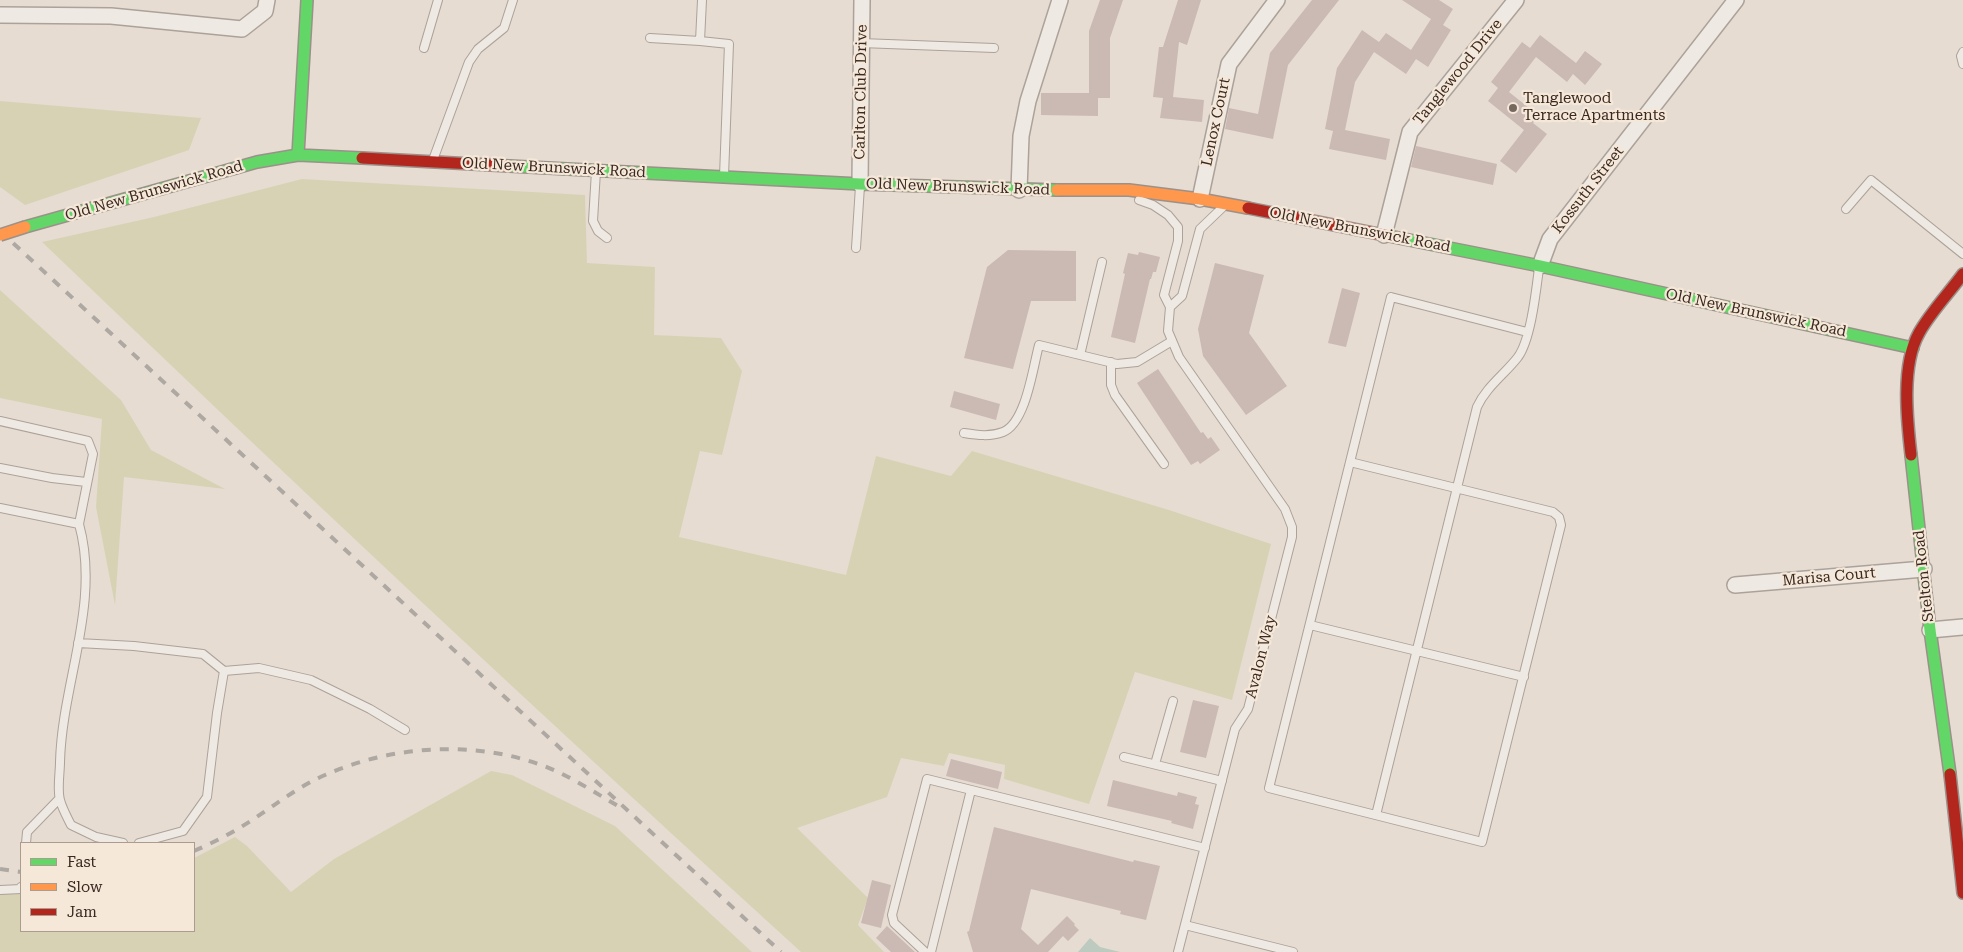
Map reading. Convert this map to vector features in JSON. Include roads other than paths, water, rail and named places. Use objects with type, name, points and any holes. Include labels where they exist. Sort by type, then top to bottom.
[{"type":"main road","points":[[298,155],[306,0]]},
{"type":"main road","name":"Old New Brunswick Road","points":[[0,235],[257,162],[298,155],[860,184],[1019,190],[1129,190],[1200,199],[1540,266],[1912,348]]},
{"type":"main road","name":"Stelton Road","points":[[1963,274],[1919,333],[1912,348],[1908,374],[1908,425],[1930,630],[1958,796],[1963,893]]},
{"type":"street","points":[[0,15],[111,16],[242,29],[265,11],[266,0]]},
{"type":"street","name":"Carlton Club Drive","points":[[860,184],[862,0]]},
{"type":"street","points":[[1019,190],[1021,136],[1028,101],[1060,0]]},
{"type":"street","name":"Lenox Court","points":[[1200,199],[1228,64],[1277,0]]},
{"type":"street","name":"Tanglewood Drive","points":[[1384,235],[1410,132],[1516,0]]},
{"type":"street","name":"Kossuth Street","points":[[1540,266],[1550,239],[1736,0]]},
{"type":"street","name":"Marisa Court","points":[[1735,585],[1924,570]]},
{"type":"street","points":[[1930,630],[1963,627]]},
{"type":"lane","points":[[424,48],[438,0]]},
{"type":"lane","points":[[432,162],[469,62],[478,49],[504,28],[513,0]]},
{"type":"lane","points":[[700,41],[702,0]]},
{"type":"lane","points":[[650,38],[729,44],[724,176]]},
{"type":"lane","points":[[861,43],[994,48]]},
{"type":"lane","points":[[1963,52],[1961,56],[1963,64]]},
{"type":"lane","points":[[596,170],[593,222],[598,231],[607,238]]},
{"type":"lane","points":[[1846,208],[1871,180],[1963,254]]},
{"type":"lane","points":[[856,248],[860,184]]},
{"type":"lane","name":"Avalon Way","points":[[1114,190],[1153,205],[1168,214],[1178,227],[1178,241],[1164,295],[1170,307],[1168,331],[1178,357],[1285,509],[1292,527],[1292,537],[1248,709],[1235,729],[1178,952]]},
{"type":"lane","points":[[1170,307],[1182,296],[1200,229],[1226,204]]},
{"type":"lane","points":[[1080,355],[1102,262]]},
{"type":"lane","points":[[1376,815],[1480,400],[1518,356],[1527,332],[1540,266]]},
{"type":"lane","points":[[1350,462],[1553,512],[1559,517],[1561,525],[1482,842],[1269,788],[1310,625],[1350,462],[1391,297],[1527,332]]},
{"type":"lane","points":[[964,433],[985,436],[1003,432],[1011,427],[1024,402],[1039,344],[1117,364],[1137,362],[1172,341]]},
{"type":"lane","points":[[1111,362],[1111,385],[1115,396],[1164,464]]},
{"type":"lane","points":[[0,421],[88,442],[93,454],[86,482],[80,524],[87,574],[78,643],[61,737],[59,799],[71,825],[96,837],[118,842]]},
{"type":"lane","points":[[0,468],[52,478],[86,482]]},
{"type":"lane","points":[[0,508],[80,524]]},
{"type":"lane","points":[[1310,625],[1524,677]]},
{"type":"lane","points":[[78,643],[134,646],[203,654],[224,671],[259,668],[311,680],[370,709],[405,730]]},
{"type":"lane","points":[[143,842],[183,831],[207,796],[216,713],[224,671]]},
{"type":"lane","points":[[1155,764],[1173,701]]},
{"type":"lane","points":[[1124,757],[1222,781]]},
{"type":"lane","points":[[925,952],[894,923],[892,915],[927,780],[1205,848]]},
{"type":"lane","points":[[932,952],[971,790]]},
{"type":"lane","points":[[26,842],[27,832],[59,799]]},
{"type":"lane","points":[[0,890],[20,889]]},
{"type":"lane","points":[[1185,925],[1293,952]]},
{"type":"lane","points":[[1257,952],[1259,944]]},
{"type":"railway","points":[[0,231],[781,952]]},
{"type":"railway","points":[[195,851],[235,830],[314,780],[351,765],[378,757],[406,752],[462,750],[490,752],[518,758],[563,774],[618,806]]},
{"type":"railway","points":[[0,869],[20,872]]},
{"type":"place","name":"Tanglewood Terrace Apartments","points":[[1513,108]]}]
